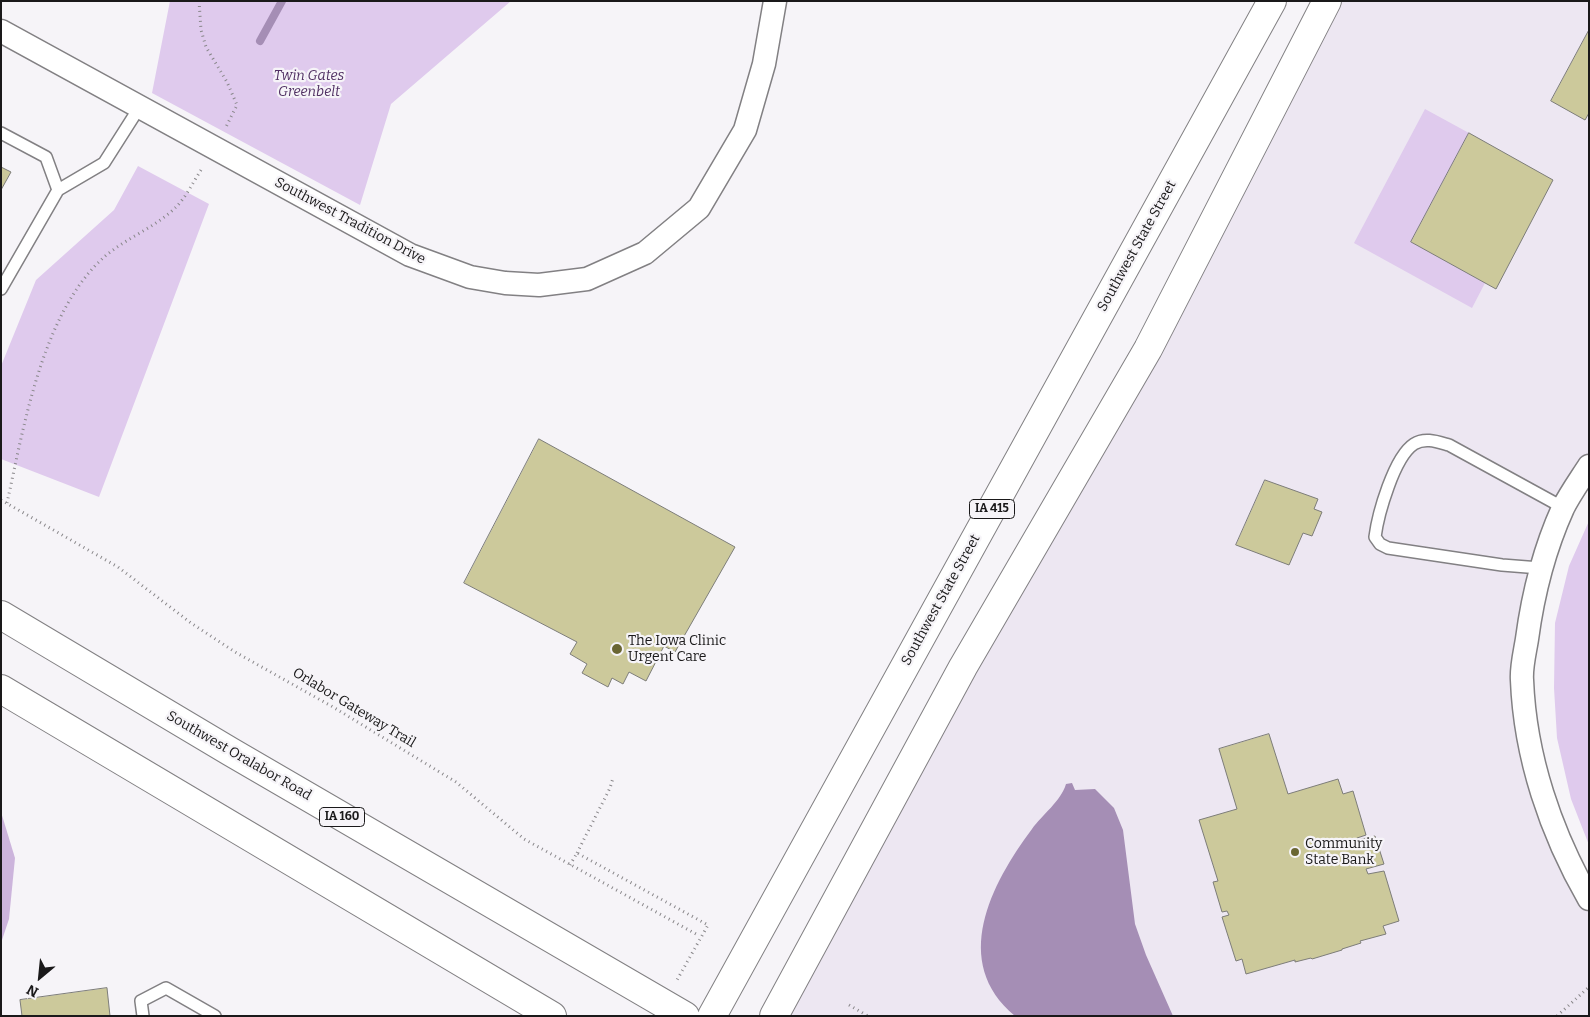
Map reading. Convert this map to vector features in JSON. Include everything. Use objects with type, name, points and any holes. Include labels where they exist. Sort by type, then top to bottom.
[{"type":"main road","name":"Southwest State Street","points":[[712,1016],[1272,1]]},
{"type":"main road","points":[[774,1016],[963,666],[1148,349],[1327,1]]},
{"type":"main road","name":"Southwest Oralabor Road","points":[[1,615],[239,757],[685,1016]]},
{"type":"main road","points":[[1,689],[552,1016]]},
{"type":"street","name":"Southwest Tradition Drive","points":[[1,31],[410,255],[470,278],[505,284],[539,285],[587,279],[645,252],[699,208],[745,130],[764,64],[775,1]]},
{"type":"street","points":[[1589,466],[1564,508],[1540,568],[1529,622],[1522,678],[1526,730],[1545,803],[1559,838],[1589,900]]},
{"type":"lane","points":[[1,288],[58,190],[104,163],[139,108]]},
{"type":"lane","points":[[1,133],[46,157],[58,190]]},
{"type":"lane","points":[[1540,568],[1502,565],[1388,548],[1380,544],[1375,537],[1377,518],[1401,458],[1414,443],[1429,440],[1448,445],[1564,508]]},
{"type":"lane","points":[[143,1016],[141,1001],[166,988],[215,1016]]},
{"type":"path","points":[[8,503],[27,412],[56,328],[74,296],[102,259],[176,208],[216,148],[237,105],[227,82],[206,47],[201,30],[199,1]]},
{"type":"path","name":"Orlabor Gateway Trail","points":[[1,500],[118,567],[191,623],[236,652],[456,782],[524,839],[696,934]]},
{"type":"path","points":[[570,865],[610,788],[613,778]]},
{"type":"path","points":[[576,853],[708,925],[678,978]]},
{"type":"path","points":[[1557,1016],[1589,987]]},
{"type":"path","points":[[849,1005],[868,1016]]},
{"type":"shaded area","points":[[1327,1],[1589,1],[1589,466],[1540,568],[1526,730],[1589,899],[1589,1016],[774,1016]]},
{"type":"shaded area","points":[[1072,783],[1075,790],[1095,789],[1114,808],[1123,830],[1135,924],[1146,955],[1173,1016],[1015,1016],[995,995],[984,972],[981,948],[984,923],[991,898],[1003,874],[1036,824],[1060,796],[1066,784]]},
{"type":"shaded area","points":[[1,812],[15,858],[9,919],[1,943]]},
{"type":"green space","name":"Twin Gates Greenbelt","points":[[170,1],[511,1],[391,104],[360,205],[152,93]]},
{"type":"green space","points":[[1425,109],[1469,133],[1411,242],[1485,283],[1472,308],[1354,243]]},
{"type":"green space","points":[[138,166],[209,204],[99,497],[1,459],[1,366],[36,280],[114,210]]},
{"type":"green space","points":[[1589,521],[1589,845],[1571,799],[1557,738],[1554,688],[1555,623],[1569,566]]},
{"type":"building","points":[[1589,30],[1589,113],[1585,120],[1551,101]]},
{"type":"building","points":[[1469,133],[1553,180],[1496,289],[1411,242]]},
{"type":"building","points":[[1,167],[11,172],[1,190]]},
{"type":"building","points":[[539,439],[735,547],[675,652],[664,646],[646,681],[629,672],[623,684],[612,678],[608,687],[582,673],[587,664],[570,654],[577,642],[464,583]]},
{"type":"building","points":[[1265,480],[1318,499],[1314,509],[1322,512],[1312,536],[1303,533],[1289,565],[1236,545]]},
{"type":"building","name":"Community State Bank","points":[[1269,734],[1288,794],[1338,779],[1343,794],[1353,791],[1366,835],[1357,838],[1358,840],[1375,836],[1384,864],[1366,869],[1368,874],[1384,871],[1399,921],[1383,926],[1386,934],[1360,941],[1361,943],[1342,950],[1312,959],[1295,962],[1295,960],[1246,974],[1242,959],[1236,961],[1222,917],[1229,915],[1227,911],[1222,912],[1213,882],[1218,881],[1199,820],[1237,809],[1219,749]]},
{"type":"building","points":[[107,988],[110,1016],[22,1016],[20,1000]]},
{"type":"waterway","points":[[260,41],[282,1]]},
{"type":"place","name":"The Iowa Clinic Urgent Care","points":[[617,649]]},
{"type":"place","name":"Community State Bank","points":[[1295,852]]}]
